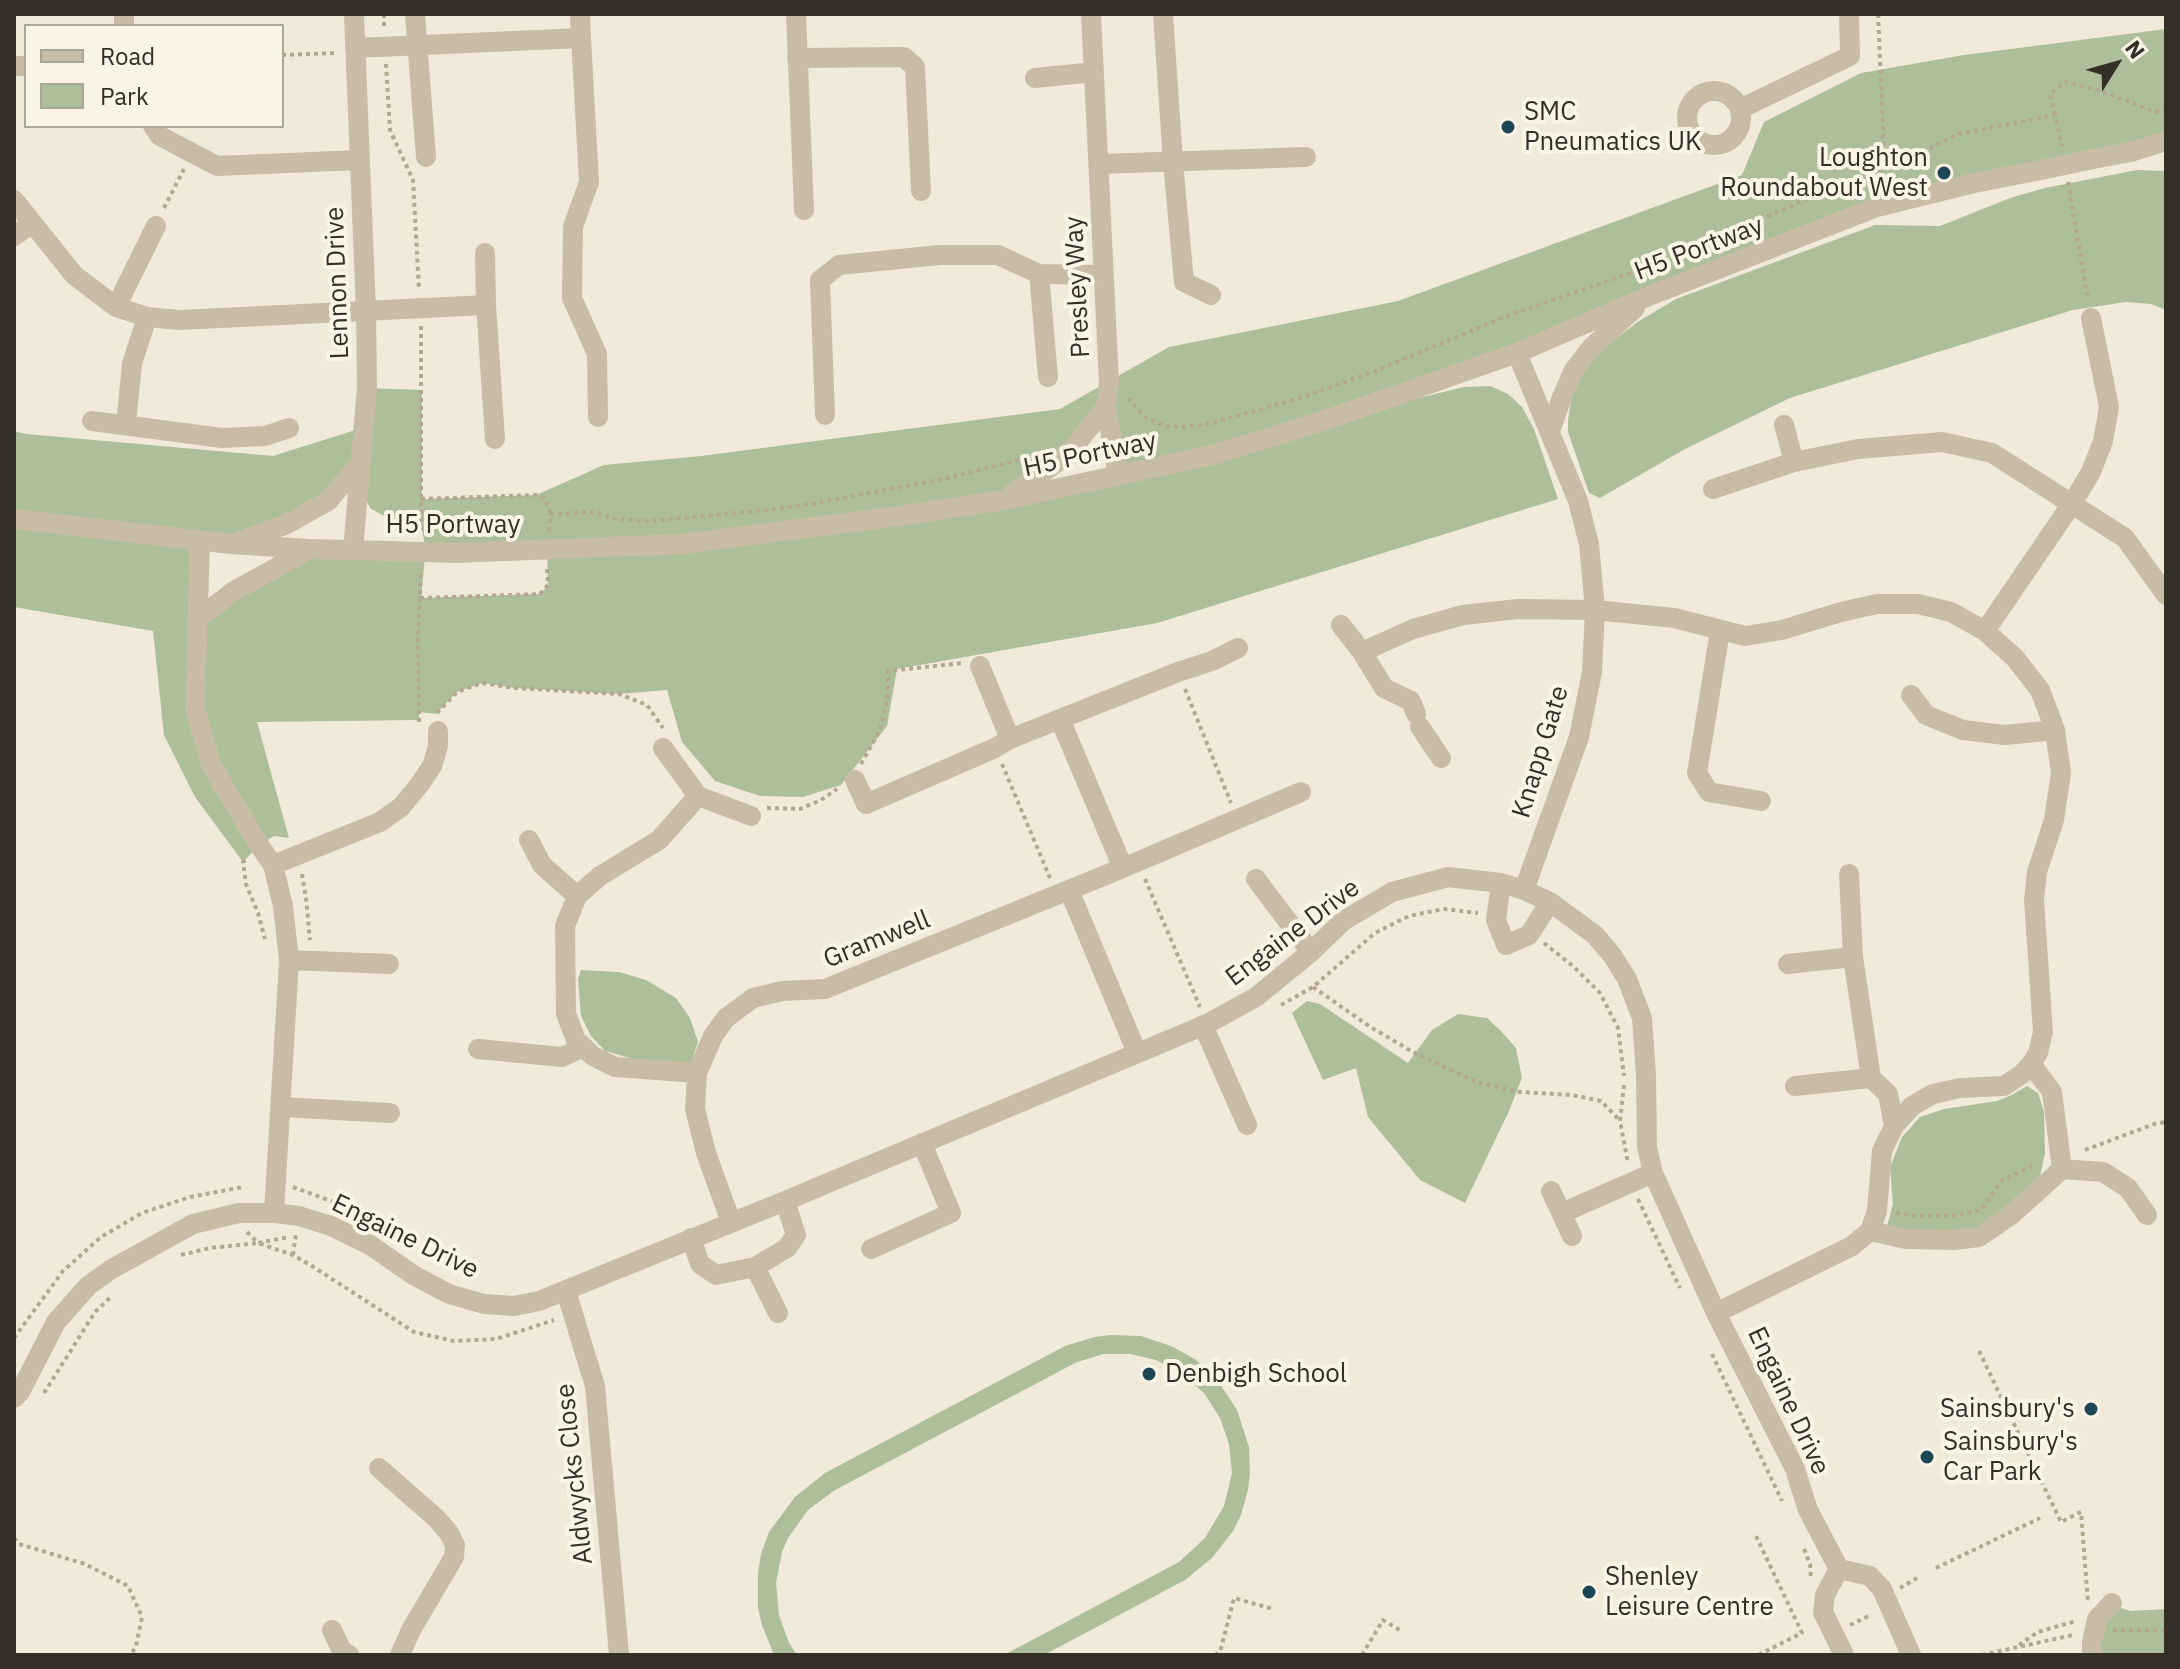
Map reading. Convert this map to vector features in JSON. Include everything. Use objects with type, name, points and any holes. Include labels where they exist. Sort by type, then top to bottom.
[{"type":"street","name":"Lennon Drive","points":[[353,550],[367,388],[354,14]]},
{"type":"street","points":[[415,14],[426,157]]},
{"type":"street","points":[[580,14],[589,182],[573,227],[572,298],[597,354],[598,417]]},
{"type":"street","points":[[796,14],[804,210]]},
{"type":"street","name":"Presley Way","points":[[1091,14],[1109,382],[1106,407],[1118,476]]},
{"type":"street","points":[[1163,14],[1184,282],[1211,295]]},
{"type":"street","points":[[1740,109],[1850,56],[1849,14]]},
{"type":"street","points":[[355,48],[581,38]]},
{"type":"street","points":[[797,58],[904,57],[915,67],[921,191]]},
{"type":"street","points":[[1035,78],[1094,72]]},
{"type":"street","points":[[154,128],[160,136],[217,166],[359,160]]},
{"type":"street","name":"H5 Portway","points":[[14,519],[231,544],[456,553],[682,544],[1004,500],[1212,455],[1279,434],[1517,353],[1649,296],[1877,207],[1974,183],[2131,152],[2166,141]]},
{"type":"street","name":"H5 Portway","points":[[2131,152],[2166,157]]},
{"type":"street","points":[[1100,164],[1306,157]]},
{"type":"street","points":[[14,200],[22,230],[116,307],[147,317],[180,320],[486,305]]},
{"type":"street","points":[[116,307],[156,226]]},
{"type":"street","points":[[485,253],[495,439]]},
{"type":"street","points":[[825,415],[820,280],[839,265],[940,255],[998,255],[1039,274],[1102,275]]},
{"type":"street","points":[[1039,274],[1048,377]]},
{"type":"street","points":[[1550,431],[1574,370],[1591,348],[1649,296]]},
{"type":"street","points":[[126,424],[132,364],[147,317]]},
{"type":"street","points":[[1985,631],[2071,505],[2091,472],[2103,441],[2109,407],[2091,318]]},
{"type":"street","name":"Knapp Gate","points":[[1517,353],[1578,501],[1589,544],[1595,610],[1592,672],[1579,737],[1524,890]]},
{"type":"street","points":[[1004,500],[1067,455],[1106,407]]},
{"type":"street","points":[[92,421],[222,438],[265,436],[289,428]]},
{"type":"street","points":[[1784,425],[1794,462]]},
{"type":"street","points":[[1713,489],[1794,462],[1858,449],[1942,442],[1992,453],[2125,538],[2166,595]]},
{"type":"street","points":[[231,544],[287,524],[328,501],[361,462]]},
{"type":"street","points":[[200,541],[195,708],[211,765],[273,865],[283,906],[289,960],[274,1213]]},
{"type":"street","points":[[197,619],[234,591],[310,549]]},
{"type":"street","points":[[1362,652],[1413,629],[1463,615],[1518,609],[1595,610],[1674,618],[1745,636],[1782,630],[1877,604],[1918,604],[1951,612],[1985,631],[2015,658],[2040,690],[2055,730],[2061,773],[2054,820],[2037,872],[2034,900],[2043,1032],[2038,1053],[2022,1074],[2004,1086],[1960,1088],[1933,1094],[1912,1106],[1894,1126],[1882,1151],[1877,1211],[1870,1231],[1852,1246],[1716,1313]]},
{"type":"street","points":[[1341,625],[1384,688],[1411,701],[1418,720],[1441,758]]},
{"type":"street","points":[[1720,631],[1697,773],[1709,792],[1761,801]]},
{"type":"street","points":[[855,780],[868,811],[1003,744],[1238,648]]},
{"type":"street","points":[[980,666],[1003,744]]},
{"type":"street","points":[[1911,695],[1926,715],[1963,730],[2005,735],[2055,730]]},
{"type":"street","points":[[1060,719],[1130,865]]},
{"type":"street","points":[[273,865],[380,822],[401,807],[432,766],[438,746],[429,732]]},
{"type":"street","points":[[663,748],[698,796],[751,816]]},
{"type":"street","name":"Gramwell","points":[[731,1222],[706,1153],[695,1109],[697,1073],[713,1036],[726,1018],[753,998],[782,991],[825,989],[1301,792]]},
{"type":"street","points":[[697,1073],[615,1067],[593,1056],[576,1040],[566,1014],[565,926],[577,896],[600,876],[659,840],[698,796]]},
{"type":"street","points":[[529,840],[542,865],[577,896]]},
{"type":"street","points":[[1849,874],[1853,957],[1871,1078],[1888,1094],[1894,1126]]},
{"type":"street","name":"Engaine Drive","points":[[14,1398],[56,1322],[88,1286],[110,1270],[193,1224],[239,1213],[299,1216],[331,1226],[370,1245],[415,1276],[449,1294],[484,1304],[514,1306],[566,1291],[1205,1024],[1256,997],[1343,921],[1392,892],[1448,877],[1501,883],[1550,902],[1595,935],[1627,979],[1642,1018],[1647,1147],[1653,1173],[1716,1313],[1795,1469],[1808,1510],[1839,1569]]},
{"type":"street","points":[[1256,879],[1311,952]]},
{"type":"street","points":[[1501,883],[1496,920],[1506,945],[1529,935],[1550,902]]},
{"type":"street","points":[[1063,892],[1137,1053]]},
{"type":"street","points":[[1788,964],[1853,957]]},
{"type":"street","points":[[289,960],[389,964]]},
{"type":"street","points":[[1205,1024],[1247,1125]]},
{"type":"street","points":[[478,1049],[562,1057],[584,1047]]},
{"type":"street","points":[[2031,1064],[2052,1092],[2062,1169]]},
{"type":"street","points":[[1795,1086],[1871,1078]]},
{"type":"street","points":[[282,1107],[390,1113]]},
{"type":"street","points":[[871,1249],[951,1213],[922,1143]]},
{"type":"street","points":[[1870,1231],[1906,1239],[1979,1237],[2011,1215],[2062,1169],[2103,1172],[2128,1188],[2147,1215]]},
{"type":"street","points":[[1562,1213],[1653,1173]]},
{"type":"street","points":[[1551,1191],[1572,1236]]},
{"type":"street","points":[[691,1238],[700,1264],[716,1275],[755,1267],[787,1248],[796,1235],[785,1201]]},
{"type":"street","points":[[755,1267],[778,1313]]},
{"type":"street","name":"Aldwycks Close","points":[[566,1291],[595,1386],[619,1655]]},
{"type":"street","points":[[379,1468],[437,1519],[455,1545],[454,1557],[411,1630],[400,1655]]},
{"type":"street","points":[[1844,1655],[1823,1612],[1825,1595],[1839,1569],[1870,1576],[1882,1589],[1911,1655]]},
{"type":"street","points":[[2092,1655],[2097,1619],[2112,1603]]},
{"type":"street","points":[[332,1630],[342,1651],[349,1655]]},
{"type":"path","points":[[384,14],[390,130],[413,180],[422,390],[421,538]]},
{"type":"path","points":[[1872,174],[1884,150],[1878,14]]},
{"type":"path","points":[[284,55],[342,53],[355,48]]},
{"type":"path","points":[[2064,159],[2050,94],[2065,82],[2098,90],[2156,112],[2166,109]]},
{"type":"path","points":[[1109,382],[1119,383],[1131,403],[1145,417],[1165,426],[1208,424],[1294,400],[1373,372],[1509,315],[1666,261],[1795,204],[1902,162],[1958,134],[2055,115]]},
{"type":"path","points":[[1884,150],[1902,162]]},
{"type":"path","points":[[156,226],[192,153]]},
{"type":"path","points":[[2067,173],[2091,318]]},
{"type":"path","points":[[551,514],[594,512],[616,519],[651,521],[782,508],[953,477],[1033,455]]},
{"type":"path","points":[[420,598],[540,594],[548,585],[547,550],[551,514],[545,499],[536,495],[421,499]]},
{"type":"path","points":[[421,568],[419,712],[429,732]]},
{"type":"path","points":[[751,816],[768,807],[800,809],[855,780],[880,730],[887,700],[888,671],[957,662],[980,666]]},
{"type":"path","points":[[1178,672],[1237,819]]},
{"type":"path","points":[[419,712],[436,714],[457,692],[482,683],[619,694],[647,705],[671,740],[663,748]]},
{"type":"path","points":[[1003,744],[1063,892]]},
{"type":"path","points":[[259,845],[243,862],[246,884],[266,944]]},
{"type":"path","points":[[1130,865],[1205,1024]]},
{"type":"path","points":[[1496,920],[1480,913],[1444,909],[1409,916],[1375,933],[1313,987],[1411,1051],[1476,1082],[1520,1092],[1572,1095],[1601,1101],[1620,1121]]},
{"type":"path","points":[[1529,935],[1546,944],[1600,993],[1618,1028],[1625,1082],[1620,1121],[1631,1182],[1680,1288]]},
{"type":"path","points":[[180,1255],[258,1243],[293,1255]]},
{"type":"path","points":[[42,1395],[95,1312],[112,1295]]},
{"type":"path","points":[[1708,1346],[1784,1504]]},
{"type":"path","points":[[1979,1351],[2061,1522],[2081,1512]]},
{"type":"path","points":[[2078,1505],[2088,1608]]},
{"type":"path","points":[[1936,1568],[2040,1518]]},
{"type":"path","points":[[1756,1536],[1802,1633],[1758,1655]]},
{"type":"path","points":[[14,1538],[19,1544],[85,1564],[128,1586],[142,1617],[131,1655]]},
{"type":"path","points":[[1800,1541],[1810,1564],[1811,1588]]},
{"type":"path","points":[[1215,1655],[1220,1652],[1234,1598],[1273,1609]]},
{"type":"path","points":[[1362,1655],[1383,1620],[1400,1630]]},
{"type":"path","points":[[2019,1645],[2038,1632],[2079,1620]]},
{"type":"green space","points":[[2166,29],[2166,141],[1877,207],[1331,419],[1464,387],[1490,386],[1508,394],[1522,407],[1534,429],[1558,499],[1157,623],[897,669],[887,726],[841,785],[803,797],[760,796],[715,781],[682,742],[667,690],[619,694],[482,683],[457,692],[436,714],[419,712],[419,720],[257,722],[289,838],[274,836],[259,845],[243,862],[195,797],[164,735],[153,631],[14,607],[14,431],[273,456],[365,427],[367,388],[422,390],[422,499],[536,495],[604,465],[701,456],[1060,409],[1169,347],[1398,301],[1742,175],[1764,122],[1861,73],[1964,55]],"holes":[[[1106,408],[1118,476],[1007,498]],[[359,485],[370,508],[394,522],[421,524],[425,546],[310,549],[197,618],[200,541],[287,524]],[[426,546],[547,550],[548,585],[540,594],[421,598]]]},
{"type":"green space","points":[[2137,170],[2166,171],[2166,310],[2151,304],[2126,302],[2073,310],[1790,398],[1685,449],[1600,498],[1589,493],[1568,432],[1571,400],[1579,377],[1603,349],[1636,323],[1676,299],[1875,225],[1940,226],[2010,198],[2045,188]]},
{"type":"green space","points":[[581,970],[619,972],[646,980],[676,998],[690,1018],[698,1042],[691,1063],[637,1060],[605,1051],[591,1036],[581,1016],[578,979]]},
{"type":"green space","points":[[1307,1001],[1320,1004],[1408,1063],[1432,1030],[1458,1014],[1487,1018],[1516,1048],[1522,1078],[1465,1203],[1420,1180],[1368,1117],[1356,1068],[1323,1080],[1292,1013]]},
{"type":"green space","points":[[2027,1086],[2038,1093],[2044,1112],[2045,1154],[2040,1176],[2032,1190],[1977,1227],[1955,1233],[1886,1230],[1893,1204],[1890,1167],[1902,1137],[1920,1117],[1944,1109],[1997,1101]]},
{"type":"green space","points":[[1111,1335],[1141,1336],[1171,1346],[1196,1360],[1216,1378],[1237,1410],[1249,1447],[1248,1490],[1233,1531],[1212,1558],[1185,1580],[1044,1655],[1004,1655],[1179,1562],[1205,1538],[1224,1506],[1232,1473],[1229,1444],[1220,1418],[1204,1393],[1181,1373],[1156,1360],[1130,1354],[1104,1354],[1077,1362],[835,1490],[808,1510],[788,1538],[776,1583],[779,1615],[797,1655],[774,1655],[758,1608],[758,1572],[769,1532],[795,1497],[825,1473],[1065,1346]]},
{"type":"green space","points":[[2117,1607],[2131,1611],[2166,1609],[2166,1655],[2092,1655],[2092,1642]]},
{"type":"place","name":"SMC Pneumatics UK","points":[[1508,127]]},
{"type":"place","name":"Loughton Roundabout West","points":[[1944,173]]},
{"type":"place","name":"Denbigh School","points":[[1149,1374]]},
{"type":"place","name":"Sainsbury's","points":[[2091,1409]]},
{"type":"place","name":"Sainsbury's Car Park","points":[[1927,1457]]},
{"type":"place","name":"Shenley Leisure Centre","points":[[1589,1592]]}]
